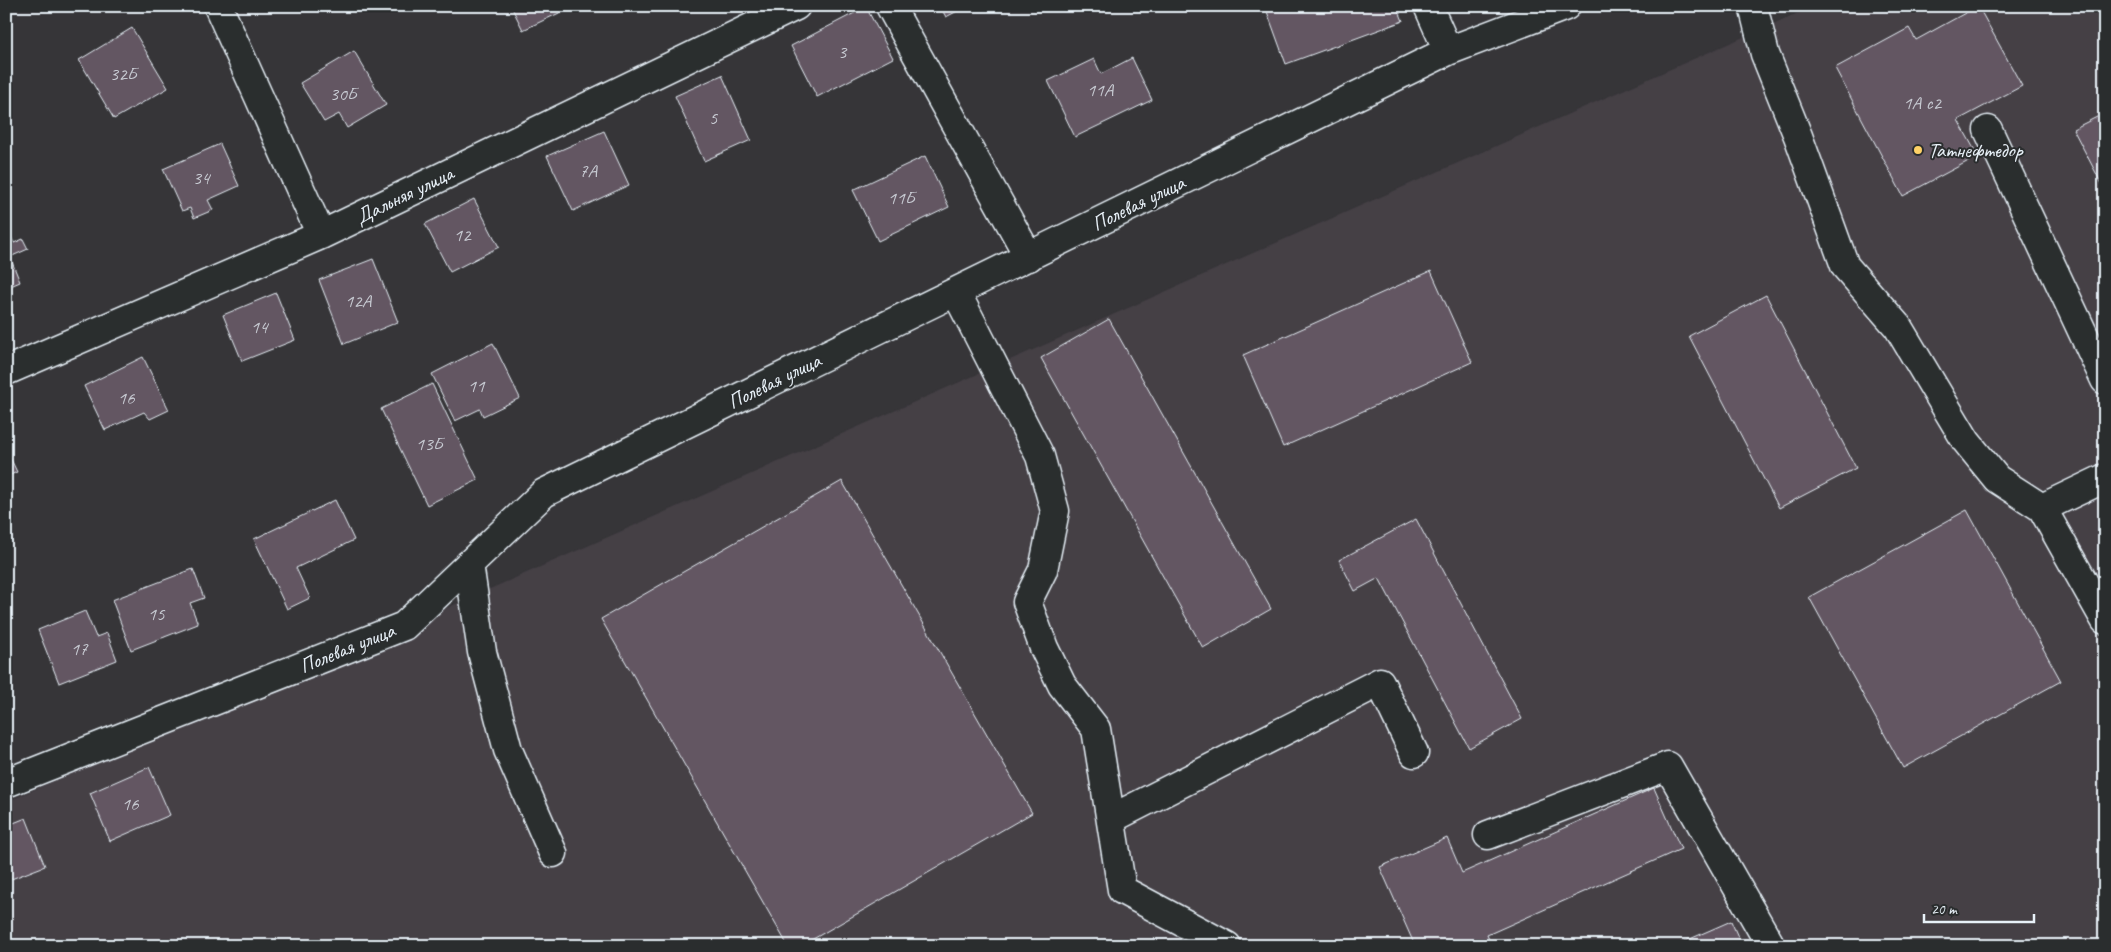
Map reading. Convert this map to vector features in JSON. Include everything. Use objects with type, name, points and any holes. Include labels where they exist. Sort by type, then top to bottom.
[{"type":"street","points":[[218,6],[321,235]]},
{"type":"street","name":"Дальняя улица","points":[[6,371],[321,235],[796,6]]},
{"type":"street","points":[[890,6],[1029,257]]},
{"type":"street","points":[[1428,6],[1448,51]]},
{"type":"street","name":"Полевая улица","points":[[6,783],[404,626],[544,493],[1448,51],[1566,6]]},
{"type":"street","points":[[1753,6],[1765,54],[1798,136],[1845,266],[1898,327],[1966,440],[1997,480],[2042,508],[2105,620]]},
{"type":"street","points":[[1988,130],[2105,380]]},
{"type":"street","points":[[956,292],[1040,456],[1055,511],[1043,570],[1027,602],[1044,648],[1062,685],[1096,729],[1122,890],[1227,946]]},
{"type":"street","points":[[2042,508],[2105,478]]},
{"type":"street","points":[[469,564],[482,652],[508,750],[553,854]]},
{"type":"street","points":[[1111,819],[1380,682],[1414,753]]},
{"type":"street","points":[[1488,835],[1668,766],[1771,946]]},
{"type":"shaded area","points":[[1814,6],[2105,6],[2105,946],[6,946],[6,802]]},
{"type":"building","points":[[511,6],[574,6],[523,30]]},
{"type":"building","points":[[940,6],[967,6],[946,17]]},
{"type":"building","points":[[1265,6],[1397,6],[1403,21],[1286,64]]},
{"type":"building","points":[[1978,6],[2022,86],[1958,120],[1978,156],[1903,196],[1835,68],[1909,28],[1916,40]]},
{"type":"building","points":[[866,7],[893,58],[817,97],[791,46]]},
{"type":"building","points":[[132,28],[168,88],[114,119],[79,60]]},
{"type":"building","points":[[354,51],[386,105],[347,128],[339,114],[324,122],[300,83]]},
{"type":"building","points":[[1132,58],[1152,100],[1075,137],[1048,81],[1094,59],[1101,74]]},
{"type":"building","points":[[722,75],[751,140],[704,161],[675,96]]},
{"type":"building","points":[[2105,113],[2105,190],[2073,129]]},
{"type":"building","points":[[604,131],[629,185],[573,211],[547,156]]},
{"type":"building","points":[[220,144],[239,186],[208,200],[213,210],[194,218],[190,208],[182,211],[163,169]]},
{"type":"building","points":[[925,156],[949,207],[878,241],[853,190]]},
{"type":"building","points":[[474,199],[499,247],[450,272],[425,224]]},
{"type":"building","points":[[7,227],[14,243],[23,239],[28,249],[10,257],[20,282],[6,288]]},
{"type":"building","points":[[373,259],[398,322],[344,344],[319,280]]},
{"type":"building","points":[[1431,271],[1472,362],[1283,447],[1243,355]]},
{"type":"building","points":[[276,293],[295,340],[242,361],[223,315]]},
{"type":"building","points":[[1766,295],[1856,468],[1779,508],[1689,336]]},
{"type":"building","points":[[1109,319],[1271,609],[1203,648],[1041,358]]},
{"type":"building","points":[[493,343],[520,398],[483,416],[480,409],[455,421],[432,374]]},
{"type":"building","points":[[143,357],[169,410],[150,419],[144,412],[105,430],[84,386]]},
{"type":"building","points":[[432,384],[478,480],[427,505],[381,409]]},
{"type":"building","points":[[6,449],[17,472],[6,477]]},
{"type":"building","points":[[842,481],[1032,813],[801,946],[788,946],[601,619]]},
{"type":"building","points":[[335,500],[354,540],[296,568],[310,598],[287,609],[254,539]]},
{"type":"building","points":[[1967,510],[2061,681],[1903,768],[1809,597]]},
{"type":"building","points":[[1416,519],[1522,719],[1469,748],[1379,578],[1355,591],[1339,560]]},
{"type":"building","points":[[193,569],[204,598],[190,603],[198,624],[131,650],[112,600]]},
{"type":"building","points":[[85,611],[96,637],[107,633],[117,660],[59,683],[38,630]]},
{"type":"building","points":[[149,767],[170,815],[110,841],[90,793]]},
{"type":"building","points":[[1654,788],[1681,849],[1487,935],[1492,946],[1415,946],[1380,867],[1447,838],[1462,873]]},
{"type":"building","points":[[26,818],[45,866],[6,881],[6,826]]},
{"type":"building","points":[[1731,921],[1742,946],[1674,946]]},
{"type":"place","name":"Татнефтедор","points":[[1918,150]]}]
